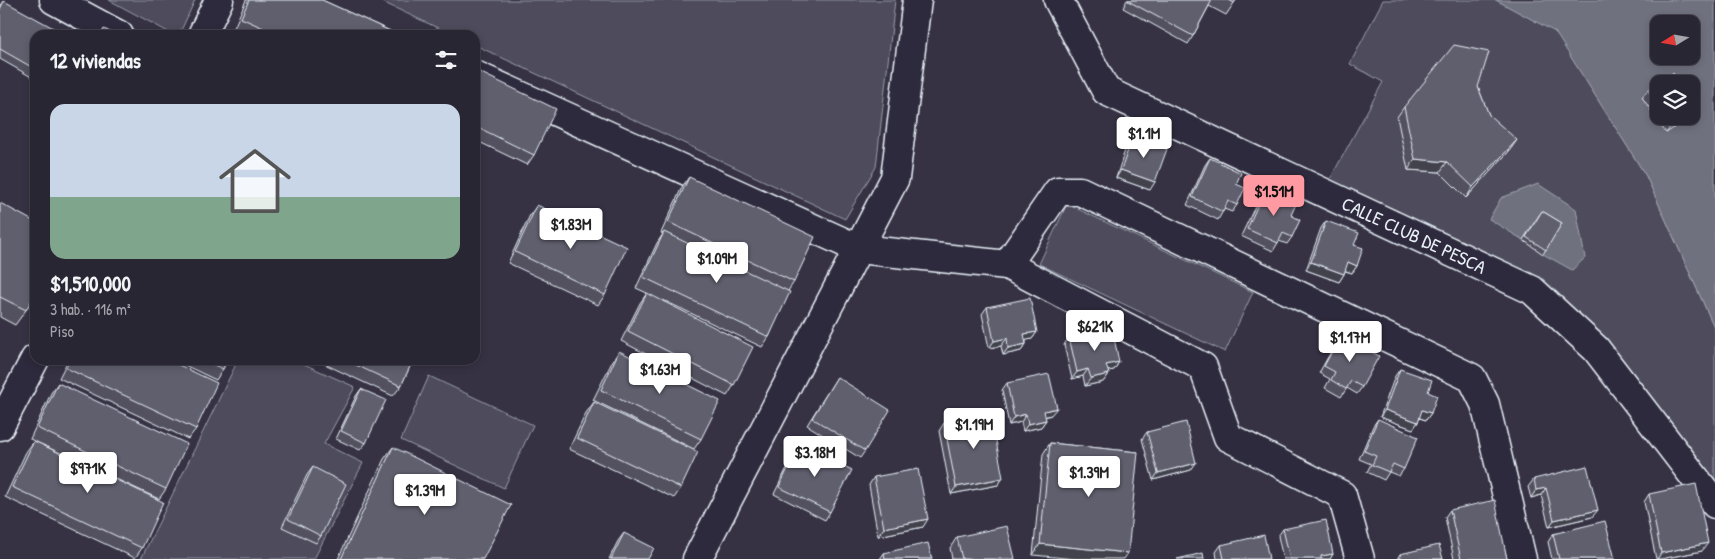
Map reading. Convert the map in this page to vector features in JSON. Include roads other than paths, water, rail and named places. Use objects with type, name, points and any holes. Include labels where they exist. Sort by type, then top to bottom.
[{"type":"lane","points":[[54,0],[110,30]]},
{"type":"lane","points":[[204,30],[219,0]]},
{"type":"lane","points":[[697,559],[896,178],[917,0]]},
{"type":"lane","name":"CALLE CLUB DE PESCA","points":[[1058,0],[1106,91],[1532,290],[1596,349],[1715,504]]},
{"type":"lane","points":[[480,77],[859,249],[1007,265],[1203,367],[1228,437],[1342,494],[1360,559]]},
{"type":"lane","points":[[1007,265],[1058,191],[1080,191],[1472,378],[1485,404],[1522,559]]},
{"type":"lane","points":[[0,426],[32,365]]},
{"type":"water","points":[[1496,0],[1715,0],[1715,329],[1646,176],[1555,32]]},
{"type":"water","points":[[1538,184],[1576,209],[1585,258],[1572,270],[1543,254],[1539,215],[1523,240],[1489,219],[1501,198]]}]
